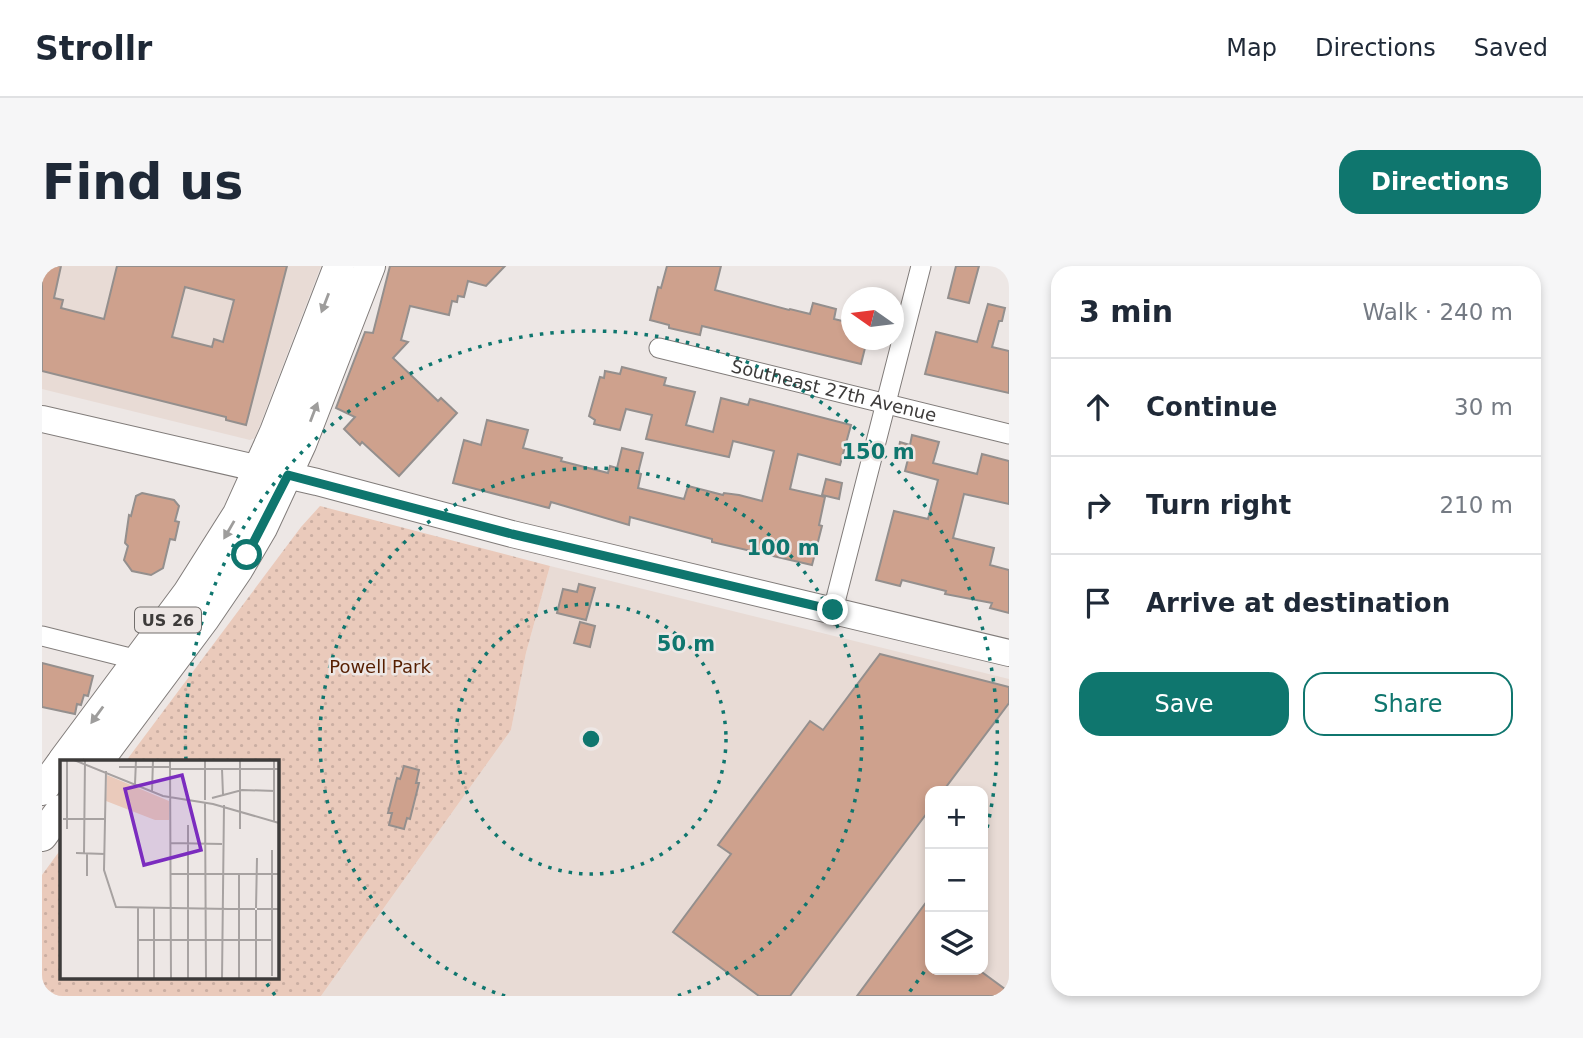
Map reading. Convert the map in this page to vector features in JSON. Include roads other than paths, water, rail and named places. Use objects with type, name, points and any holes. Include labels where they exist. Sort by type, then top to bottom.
[{"type":"main road","name":"US 26","points":[[99,760],[188,593],[238,514],[339,266]]},
{"type":"main road","name":"US 26","points":[[64,760],[238,569],[288,475],[370,266]]},
{"type":"main road","name":"US 26","points":[[42,790],[60,765]]},
{"type":"main road","points":[[42,836],[60,811]]},
{"type":"street","points":[[833,610],[920,266]]},
{"type":"street","name":"Southeast 27th Avenue","points":[[659,348],[1009,434]]},
{"type":"street","points":[[42,419],[288,475],[522,536],[1009,653]]},
{"type":"street","points":[[42,636],[150,668]]},
{"type":"park label","name":"Powell Park","points":[[380,667]]}]
